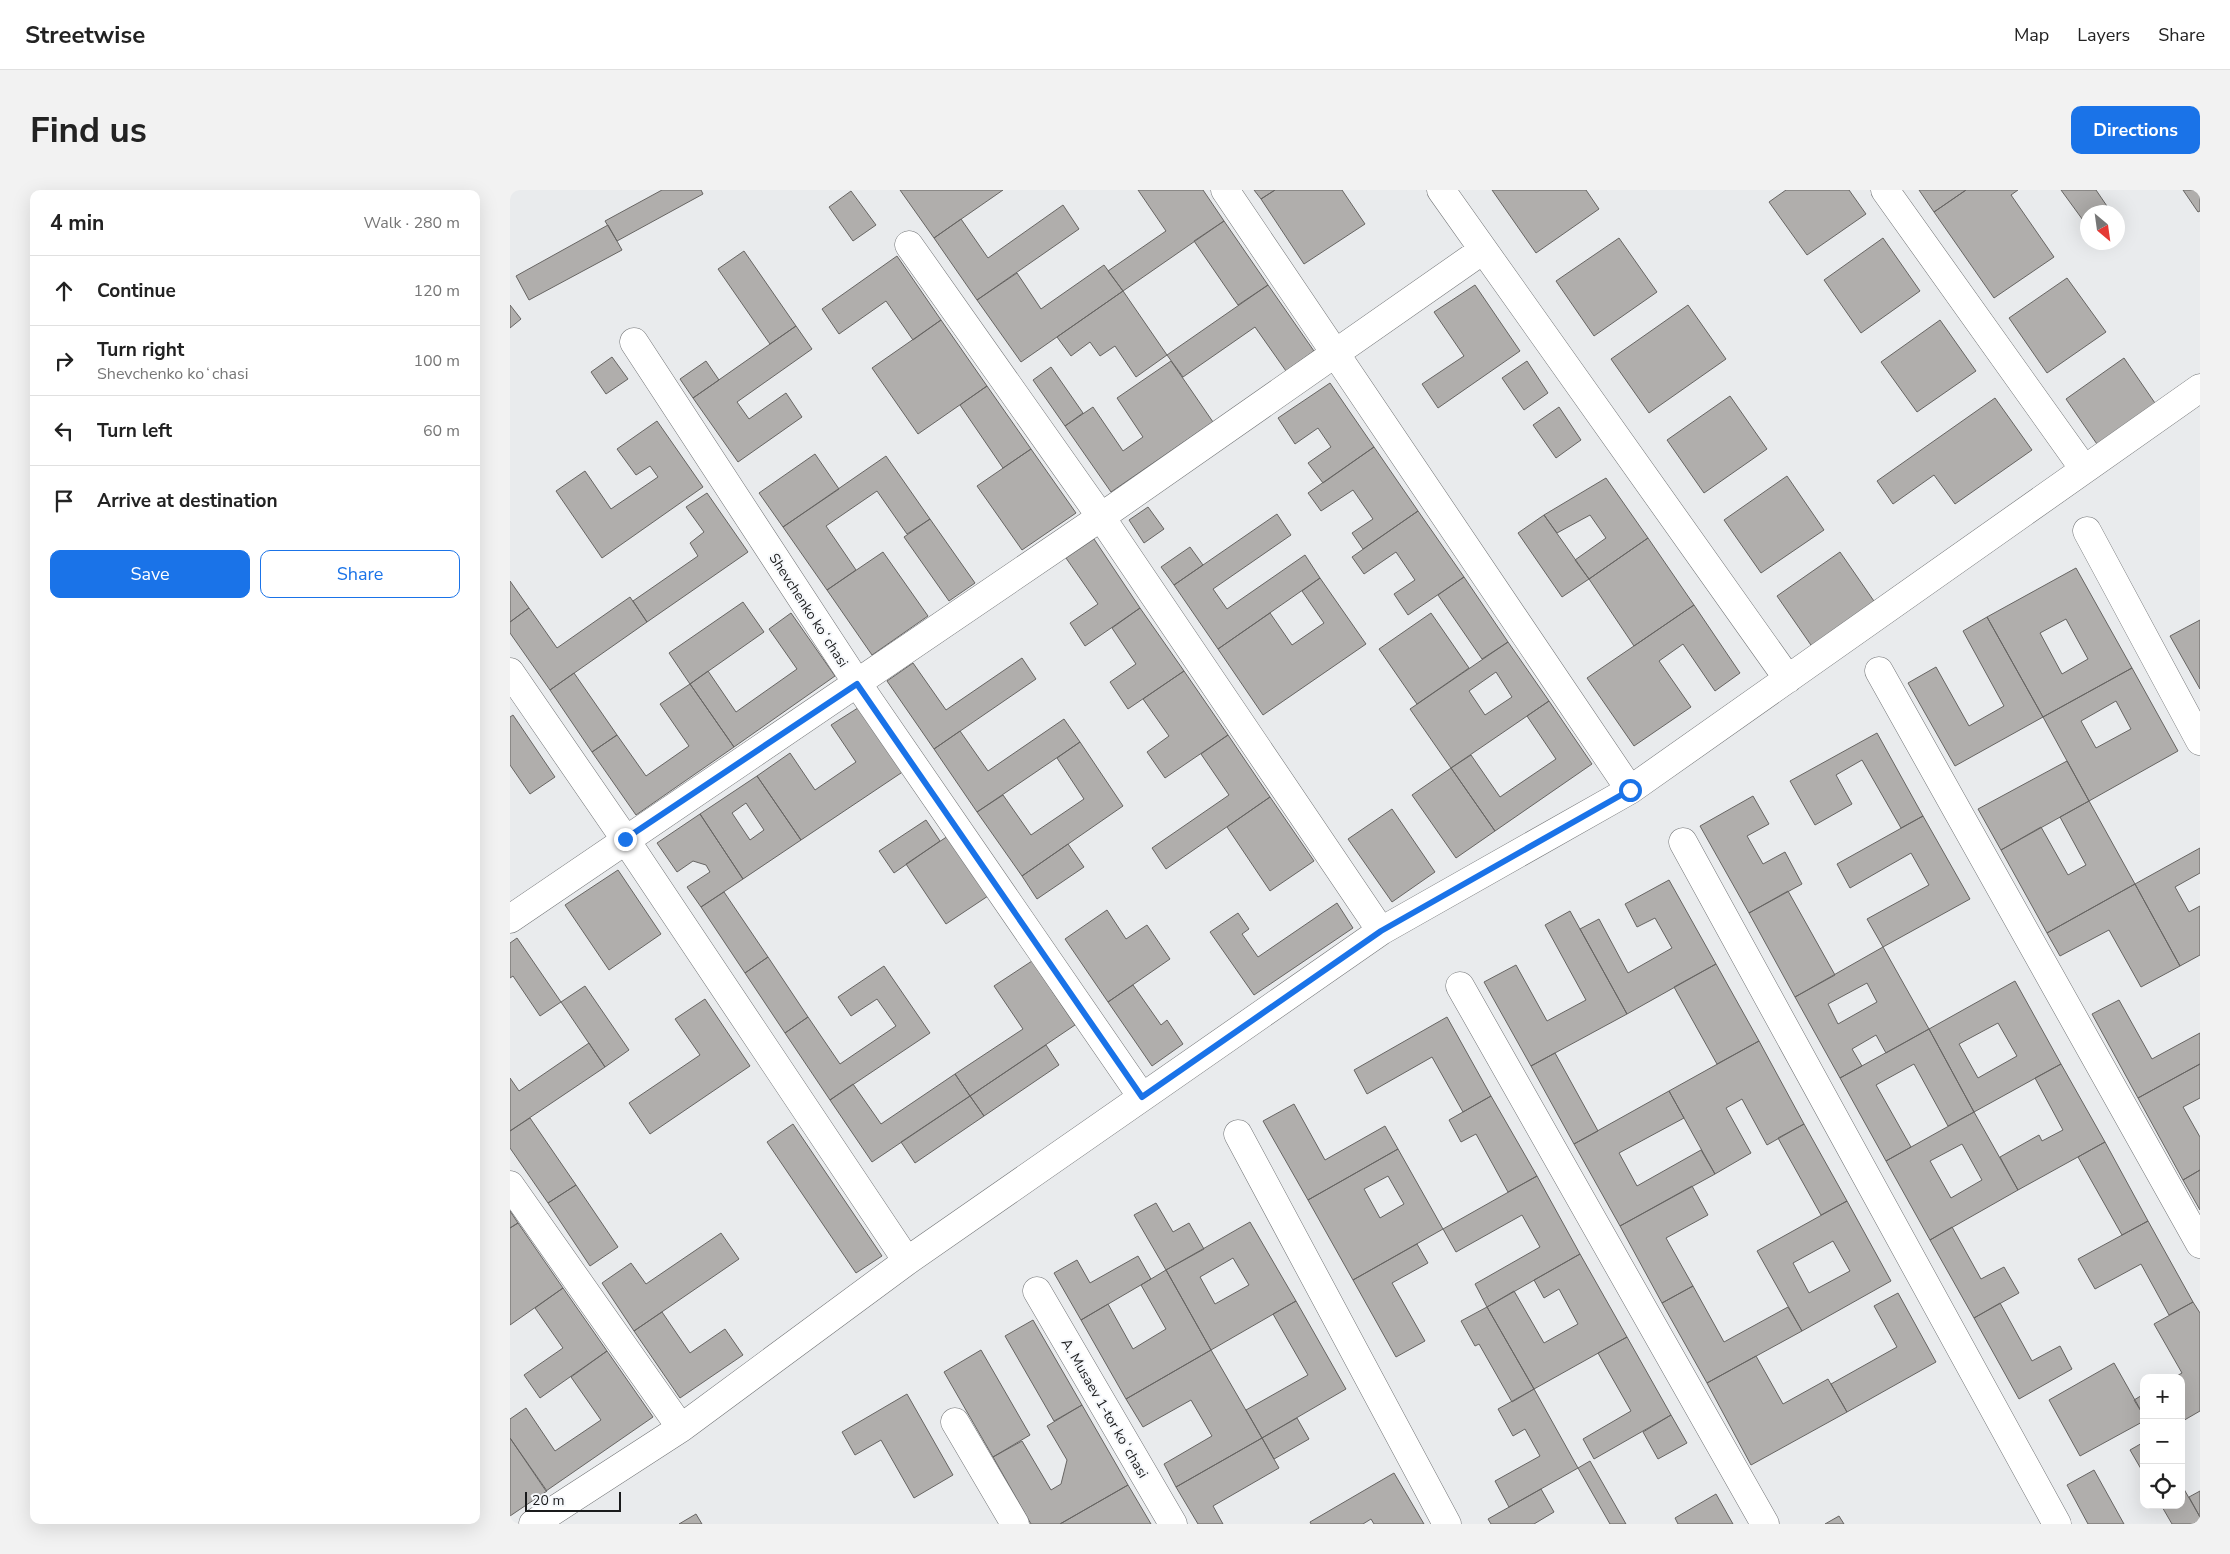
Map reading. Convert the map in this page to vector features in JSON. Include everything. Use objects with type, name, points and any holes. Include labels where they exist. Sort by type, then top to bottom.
[{"type":"street","points":[[1225,190],[1630,790]]},
{"type":"street","points":[[1441,190],[1788,679]]},
{"type":"street","points":[[1885,190],[2084,469]]},
{"type":"street","points":[[909,244],[1101,517],[1381,931]]},
{"type":"street","points":[[510,919],[1101,517],[1336,355],[1483,250]]},
{"type":"street","name":"Shevchenko koʻchasi","points":[[634,342],[857,684],[1142,1097]]},
{"type":"street","points":[[533,1524],[681,1428],[907,1261],[1381,931],[1630,790],[2200,388]]},
{"type":"street","points":[[2087,531],[2200,741]]},
{"type":"street","points":[[510,672],[625,839],[907,1261]]},
{"type":"street","points":[[1879,672],[2200,1244]]},
{"type":"street","points":[[1683,842],[2057,1524]]},
{"type":"street","points":[[1460,986],[1765,1524]]},
{"type":"street","points":[[1238,1134],[1447,1524]]},
{"type":"street","points":[[510,1185],[681,1428]]},
{"type":"street","name":"A. Musaev 1-tor koʻchasi","points":[[1038,1291],[1173,1524]]},
{"type":"street","points":[[955,1422],[1015,1524]]},
{"type":"building","points":[[662,190],[701,190],[703,194],[617,241],[605,221]]},
{"type":"building","points":[[900,190],[1003,190],[934,238]]},
{"type":"building","points":[[1138,190],[1203,190],[1224,221],[1123,291],[1108,271],[1166,231]]},
{"type":"building","points":[[1254,190],[1275,190],[1261,199]]},
{"type":"building","points":[[1275,190],[1342,190],[1365,224],[1304,264],[1261,199]]},
{"type":"building","points":[[1492,190],[1586,190],[1599,209],[1536,253]]},
{"type":"building","points":[[1786,190],[1849,190],[1866,214],[1807,255],[1769,202]]},
{"type":"building","points":[[1919,190],[1966,190],[1934,212]]},
{"type":"building","points":[[1966,190],[2018,190],[2011,195],[2054,257],[1994,298],[1934,212]]},
{"type":"building","points":[[2061,190],[2096,190],[2106,205],[2080,205],[2080,216]]},
{"type":"building","points":[[2183,190],[2200,190],[2200,211],[2198,212]]},
{"type":"building","points":[[851,191],[876,225],[853,241],[829,207]]},
{"type":"building","points":[[1063,205],[1079,229],[977,300],[934,238],[961,219],[988,258]]},
{"type":"building","points":[[1224,221],[1268,285],[1238,305],[1194,241]]},
{"type":"building","points":[[608,225],[622,250],[529,300],[516,276]]},
{"type":"building","points":[[1619,238],[1657,292],[1594,336],[1556,281]]},
{"type":"building","points":[[1883,238],[1920,291],[1861,333],[1824,280]]},
{"type":"building","points":[[744,251],[796,326],[770,344],[718,269]]},
{"type":"building","points":[[897,256],[941,320],[913,340],[886,301],[839,334],[822,309]]},
{"type":"building","points":[[1104,265],[1123,291],[1021,362],[977,300],[1017,273],[1041,309]]},
{"type":"building","points":[[2067,278],[2106,332],[2047,373],[2009,318]]},
{"type":"building","points":[[1268,285],[1314,351],[1286,371],[1255,327],[1183,377],[1167,355]]},
{"type":"building","points":[[1475,285],[1520,351],[1438,408],[1422,384],[1464,356],[1434,312]]},
{"type":"building","points":[[1123,291],[1167,355],[1136,377],[1115,346],[1100,356],[1090,342],[1071,356],[1057,337]]},
{"type":"building","points":[[510,305],[521,319],[510,328]]},
{"type":"building","points":[[1688,305],[1726,359],[1649,413],[1611,359]]},
{"type":"building","points":[[941,320],[987,386],[918,434],[872,368]]},
{"type":"building","points":[[1940,320],[1976,371],[1917,412],[1881,362]]},
{"type":"building","points":[[796,326],[812,349],[737,402],[749,419],[786,393],[802,417],[738,462],[693,398]]},
{"type":"building","points":[[612,357],[628,379],[606,394],[591,372]]},
{"type":"building","points":[[2124,358],[2157,406],[2099,447],[2066,399]]},
{"type":"building","points":[[706,361],[719,380],[693,398],[680,379]]},
{"type":"building","points":[[1171,361],[1213,422],[1111,492],[1065,426],[1093,407],[1123,451],[1143,437],[1117,398]]},
{"type":"building","points":[[1527,361],[1548,393],[1524,410],[1502,378]]},
{"type":"building","points":[[1051,367],[1083,413],[1065,426],[1033,380]]},
{"type":"building","points":[[1330,383],[1374,447],[1323,483],[1308,463],[1331,447],[1318,428],[1295,444],[1278,418]]},
{"type":"building","points":[[987,386],[1031,449],[1003,468],[960,405]]},
{"type":"building","points":[[1730,396],[1767,449],[1704,493],[1667,440]]},
{"type":"building","points":[[1995,398],[2032,450],[1955,504],[1934,475],[1893,504],[1877,481]]},
{"type":"building","points":[[1559,407],[1581,440],[1556,458],[1533,425]]},
{"type":"building","points":[[657,421],[703,487],[602,558],[556,491],[585,471],[611,509],[658,477],[650,466],[636,475],[617,449]]},
{"type":"building","points":[[1374,447],[1418,511],[1363,549],[1352,533],[1373,519],[1353,490],[1321,511],[1308,493]]},
{"type":"building","points":[[1031,449],[1076,513],[1022,550],[977,486]]},
{"type":"building","points":[[815,454],[839,489],[783,527],[759,493]]},
{"type":"building","points":[[886,456],[930,519],[907,534],[877,491],[826,526],[856,570],[827,590],[783,527]]},
{"type":"building","points":[[1787,476],[1824,530],[1761,573],[1724,520]]},
{"type":"building","points":[[1606,478],[1648,538],[1589,579],[1575,560],[1606,538],[1590,515],[1557,533],[1544,515]]},
{"type":"building","points":[[707,493],[748,552],[647,622],[633,601],[698,556],[690,543],[704,532],[686,507]]},
{"type":"building","points":[[1148,507],[1164,529],[1144,543],[1129,520]]},
{"type":"building","points":[[1418,511],[1464,577],[1408,615],[1394,594],[1415,580],[1396,552],[1364,574],[1352,557]]},
{"type":"building","points":[[1277,514],[1291,535],[1213,589],[1227,609],[1305,555],[1320,578],[1218,649],[1174,585]]},
{"type":"building","points":[[1544,515],[1589,579],[1562,597],[1518,533]]},
{"type":"building","points":[[930,519],[975,583],[949,601],[904,537]]},
{"type":"building","points":[[1648,538],[1694,605],[1634,646],[1589,579]]},
{"type":"building","points":[[1094,539],[1140,608],[1085,646],[1070,623],[1098,604],[1066,558]]},
{"type":"building","points":[[1190,547],[1203,565],[1174,585],[1161,567]]},
{"type":"building","points":[[883,552],[928,616],[872,655],[827,590]]},
{"type":"building","points":[[1840,552],[1876,604],[1813,648],[1777,596]]},
{"type":"building","points":[[2076,568],[2132,668],[2043,717],[1987,617]],"holes":[[[2066,619],[2088,659],[2062,674],[2040,633]]]},
{"type":"building","points":[[1464,577],[1508,642],[1482,659],[1438,595]]},
{"type":"building","points":[[1320,578],[1366,644],[1263,715],[1218,649],[1270,613],[1292,645],[1324,623],[1302,591]]},
{"type":"building","points":[[510,581],[529,608],[510,622]]},
{"type":"building","points":[[630,597],[647,622],[550,690],[510,633],[510,622],[529,608],[557,648]]},
{"type":"building","points":[[743,602],[764,632],[690,684],[669,653]]},
{"type":"building","points":[[1694,605],[1740,673],[1715,691],[1683,644],[1659,661],[1691,707],[1634,746],[1587,678]]},
{"type":"building","points":[[1140,608],[1184,671],[1128,709],[1110,682],[1136,664],[1112,628]]},
{"type":"building","points":[[791,613],[835,676],[734,747],[690,684],[708,671],[736,712],[797,669],[769,629]]},
{"type":"building","points":[[1431,613],[1469,668],[1417,704],[1379,649]]},
{"type":"building","points":[[1987,617],[2043,717],[1955,766],[1908,683],[1936,667],[1969,726],[2004,706],[1963,631]]},
{"type":"building","points":[[2200,620],[2200,689],[2170,636]]},
{"type":"building","points":[[1508,642],[1549,701],[1451,768],[1410,709]],"holes":[[[1496,672],[1512,697],[1485,715],[1469,691]]]},
{"type":"building","points":[[1022,658],[1036,679],[934,749],[887,681],[913,663],[946,710]]},
{"type":"building","points":[[2132,668],[2178,751],[2089,801],[2043,717]],"holes":[[[2116,701],[2131,729],[2096,748],[2081,721]]]},
{"type":"building","points":[[1184,671],[1228,735],[1165,778],[1147,752],[1169,736],[1143,699]]},
{"type":"building","points":[[574,673],[617,735],[592,752],[550,690]]},
{"type":"building","points":[[690,684],[734,747],[636,815],[592,752],[617,735],[646,776],[689,746],[660,704]]},
{"type":"building","points":[[1549,701],[1592,764],[1495,831],[1451,768],[1471,755],[1500,797],[1556,759],[1527,716]]},
{"type":"building","points":[[861,706],[904,771],[801,840],[757,776],[790,753],[815,790],[856,762],[831,725]]},
{"type":"building","points":[[513,715],[555,777],[530,794],[510,765],[510,717]]},
{"type":"building","points":[[1064,719],[1080,742],[977,812],[934,749],[960,731],[988,771]]},
{"type":"building","points":[[1877,733],[1923,816],[1901,828],[1862,760],[1836,775],[1852,804],[1815,825],[1790,781]]},
{"type":"building","points":[[1228,735],[1270,797],[1166,869],[1152,848],[1229,795],[1201,754]]},
{"type":"building","points":[[1080,742],[1123,806],[1022,876],[977,812],[1003,795],[1031,835],[1084,799],[1057,758]]},
{"type":"building","points":[[2067,761],[2089,801],[2001,850],[1978,809]]},
{"type":"building","points":[[1451,768],[1495,831],[1456,858],[1412,795]]},
{"type":"building","points":[[757,776],[801,840],[743,879],[700,814]],"holes":[[[746,803],[764,830],[750,840],[732,813]]]},
{"type":"building","points":[[1753,796],[1769,824],[1747,836],[1763,864],[1785,852],[1802,884],[1749,913],[1700,826]]},
{"type":"building","points":[[1270,797],[1314,861],[1270,891],[1227,827]]},
{"type":"building","points":[[2089,801],[2135,884],[2047,933],[2001,850],[2041,827],[2068,875],[2086,865],[2060,817]]},
{"type":"building","points":[[1392,809],[1435,872],[1392,902],[1348,839]]},
{"type":"building","points":[[700,814],[743,879],[701,907],[687,887],[710,872],[706,865],[693,861],[677,872],[657,843]]},
{"type":"building","points":[[1923,816],[1970,899],[1883,947],[1867,919],[1929,885],[1911,853],[1850,888],[1837,864]]},
{"type":"building","points":[[926,820],[940,841],[894,873],[879,851]]},
{"type":"building","points":[[948,836],[988,896],[946,924],[906,864]]},
{"type":"building","points":[[1068,844],[1084,867],[1037,899],[1022,876]]},
{"type":"building","points":[[2200,848],[2200,873],[2175,887],[2189,912],[2200,906],[2200,955],[2180,966],[2135,884]]},
{"type":"building","points":[[618,870],[661,934],[609,970],[565,905]]},
{"type":"building","points":[[1669,880],[1716,964],[1627,1014],[1580,929],[1599,919],[1628,973],[1672,948],[1655,918],[1637,927],[1625,904]]},
{"type":"building","points":[[2135,884],[2180,966],[2141,987],[2109,930],[2060,956],[2047,933]]},
{"type":"building","points":[[1788,891],[1835,975],[1795,997],[1749,913]]},
{"type":"building","points":[[724,892],[768,957],[745,973],[701,907]]},
{"type":"building","points":[[1337,903],[1353,928],[1254,995],[1210,932],[1238,913],[1249,929],[1242,934],[1258,957]]},
{"type":"building","points":[[1107,910],[1126,939],[1147,925],[1170,959],[1108,1002],[1065,939]]},
{"type":"building","points":[[1570,911],[1627,1014],[1531,1066],[1484,982],[1516,965],[1547,1021],[1586,1000],[1545,925]]},
{"type":"building","points":[[517,938],[561,1002],[540,1016],[513,976],[510,978],[510,943]]},
{"type":"building","points":[[1883,947],[1929,1029],[1886,1053],[1876,1035],[1852,1049],[1862,1066],[1840,1078],[1795,997]],"holes":[[[1867,983],[1877,1002],[1838,1024],[1828,1004]]]},
{"type":"building","points":[[768,957],[808,1017],[785,1033],[745,973]]},
{"type":"building","points":[[1032,961],[1075,1025],[970,1096],[955,1074],[1023,1029],[994,986]]},
{"type":"building","points":[[1716,964],[1759,1041],[1717,1064],[1674,987]]},
{"type":"building","points":[[884,966],[930,1033],[830,1100],[785,1033],[808,1017],[840,1064],[896,1026],[877,999],[851,1016],[838,997]]},
{"type":"building","points":[[2015,981],[2061,1064],[1974,1112],[1929,1029]],"holes":[[[1998,1023],[2017,1056],[1978,1078],[1959,1044]]]},
{"type":"building","points":[[1133,985],[1161,1025],[1167,1020],[1183,1044],[1152,1066],[1108,1002]]},
{"type":"building","points":[[585,986],[629,1050],[605,1067],[561,1002]]},
{"type":"building","points":[[705,999],[750,1066],[650,1134],[629,1103],[700,1055],[675,1019]]},
{"type":"building","points":[[2119,1000],[2152,1059],[2200,1033],[2200,1064],[2138,1098],[2092,1014]]},
{"type":"building","points":[[1447,1017],[1491,1096],[1463,1112],[1432,1057],[1367,1094],[1354,1070]]},
{"type":"building","points":[[1929,1029],[1974,1112],[1948,1126],[1914,1064],[1876,1085],[1911,1147],[1886,1161],[1840,1078]]},
{"type":"building","points":[[1759,1041],[1804,1124],[1767,1145],[1742,1099],[1726,1108],[1751,1153],[1715,1174],[1669,1091]]},
{"type":"building","points":[[589,1043],[605,1067],[510,1131],[510,1078],[519,1091]]},
{"type":"building","points":[[1046,1045],[1059,1065],[984,1116],[970,1096]]},
{"type":"building","points":[[1555,1053],[1598,1131],[1574,1144],[1531,1066]]},
{"type":"building","points":[[2061,1064],[2105,1142],[2018,1190],[2000,1157],[2039,1135],[2042,1141],[2063,1130],[2035,1078]]},
{"type":"building","points":[[2200,1064],[2200,1098],[2183,1107],[2200,1137],[2200,1170],[2183,1180],[2138,1098]]},
{"type":"building","points":[[955,1074],[970,1096],[872,1162],[830,1100],[853,1084],[881,1124]]},
{"type":"building","points":[[1669,1091],[1684,1118],[1619,1153],[1637,1186],[1701,1150],[1715,1174],[1620,1226],[1574,1144]]},
{"type":"building","points":[[970,1096],[984,1116],[915,1163],[901,1142]]},
{"type":"building","points":[[1491,1096],[1537,1176],[1508,1192],[1476,1134],[1461,1142],[1449,1120]]},
{"type":"building","points":[[1294,1104],[1325,1160],[1385,1126],[1398,1149],[1308,1200],[1263,1121]]},
{"type":"building","points":[[1974,1112],[2018,1190],[1930,1240],[1886,1161]],"holes":[[[1962,1144],[1982,1180],[1951,1198],[1930,1161]]]},
{"type":"building","points":[[530,1118],[576,1185],[548,1203],[510,1148],[510,1131]]},
{"type":"building","points":[[793,1124],[882,1256],[856,1273],[767,1142]]},
{"type":"building","points":[[1804,1124],[1847,1201],[1821,1215],[1778,1138]]},
{"type":"building","points":[[2105,1142],[2148,1221],[2122,1235],[2078,1157]]},
{"type":"building","points":[[1398,1149],[1443,1229],[1353,1280],[1308,1200]],"holes":[[[1388,1176],[1404,1204],[1380,1218],[1364,1189]]]},
{"type":"building","points":[[2200,1170],[2200,1210],[2183,1180]]},
{"type":"building","points":[[1537,1176],[1580,1254],[1487,1307],[1475,1284],[1540,1247],[1522,1215],[1456,1252],[1443,1229]]},
{"type":"building","points":[[576,1185],[618,1247],[590,1266],[548,1203]]},
{"type":"building","points":[[1692,1186],[1708,1215],[1666,1238],[1693,1286],[1662,1303],[1620,1226]]},
{"type":"building","points":[[1847,1201],[1891,1281],[1802,1331],[1757,1251]],"holes":[[[1833,1241],[1850,1271],[1809,1293],[1793,1263]]]},
{"type":"building","points":[[1156,1203],[1173,1232],[1189,1223],[1204,1249],[1166,1270],[1134,1215]]},
{"type":"building","points":[[510,1211],[518,1223],[510,1228]]},
{"type":"building","points":[[2148,1221],[2193,1302],[2169,1315],[2141,1264],[2095,1289],[2078,1259]]},
{"type":"building","points":[[1250,1222],[1296,1301],[1211,1350],[1166,1270]],"holes":[[[1233,1258],[1249,1285],[1215,1304],[1200,1277]]]},
{"type":"building","points":[[518,1223],[563,1288],[510,1325],[510,1228]]},
{"type":"building","points":[[1952,1227],[1981,1279],[2004,1267],[2019,1293],[1974,1318],[1930,1240]]},
{"type":"building","points":[[721,1233],[739,1259],[634,1331],[602,1283],[631,1263],[646,1284]]},
{"type":"building","points":[[1417,1244],[1428,1263],[1392,1283],[1425,1341],[1396,1357],[1353,1280]]},
{"type":"building","points":[[1580,1254],[1627,1337],[1534,1389],[1487,1307],[1514,1291],[1544,1343],[1578,1324],[1559,1289],[1544,1298],[1534,1280]]},
{"type":"building","points":[[1138,1256],[1151,1279],[1081,1320],[1054,1273],[1077,1260],[1090,1283]]},
{"type":"building","points":[[1166,1270],[1211,1350],[1126,1399],[1081,1320],[1108,1304],[1133,1349],[1166,1329],[1141,1285]]},
{"type":"building","points":[[1693,1286],[1724,1342],[1788,1307],[1802,1331],[1707,1383],[1662,1303]]},
{"type":"building","points":[[563,1288],[607,1351],[540,1398],[524,1375],[563,1348],[535,1308]]},
{"type":"building","points":[[1898,1293],[1936,1362],[1847,1412],[1831,1384],[1897,1347],[1874,1306]]},
{"type":"building","points":[[1296,1301],[1346,1389],[1262,1438],[1246,1410],[1308,1375],[1273,1314]]},
{"type":"building","points":[[2193,1302],[2200,1313],[2200,1411],[2185,1420],[2185,1374],[2180,1374],[2182,1373],[2154,1324]]},
{"type":"building","points":[[2000,1303],[2032,1361],[2060,1346],[2072,1369],[2019,1399],[1974,1318]]},
{"type":"building","points":[[1487,1307],[1534,1389],[1512,1402],[1479,1344],[1475,1346],[1461,1321]]},
{"type":"building","points":[[662,1312],[690,1353],[725,1329],[743,1355],[680,1398],[634,1331]]},
{"type":"building","points":[[1033,1320],[1082,1405],[1054,1421],[1005,1336]]},
{"type":"building","points":[[1627,1337],[1671,1415],[1594,1459],[1583,1439],[1631,1411],[1598,1353]]},
{"type":"building","points":[[981,1350],[1030,1435],[993,1457],[944,1372]]},
{"type":"building","points":[[1211,1350],[1262,1438],[1176,1487],[1164,1464],[1212,1436],[1191,1400],[1143,1427],[1126,1399]]},
{"type":"building","points":[[607,1351],[653,1417],[546,1491],[510,1438],[510,1419],[526,1408],[555,1451],[601,1420],[571,1377]]},
{"type":"building","points":[[1756,1356],[1783,1404],[1828,1379],[1847,1412],[1751,1465],[1707,1383]]},
{"type":"building","points":[[2114,1363],[2140,1409],[2140,1423],[2080,1456],[2049,1400]]},
{"type":"building","points":[[1534,1389],[1578,1468],[1509,1507],[1495,1481],[1540,1456],[1525,1429],[1513,1436],[1498,1409]]},
{"type":"building","points":[[907,1394],[953,1475],[914,1498],[881,1440],[855,1455],[842,1432]]},
{"type":"building","points":[[2140,1396],[2140,1410],[2134,1400]]},
{"type":"building","points":[[1082,1405],[1128,1485],[1060,1524],[1031,1524],[993,1457],[1022,1441],[1051,1490],[1061,1484],[1067,1460],[1047,1426]]},
{"type":"building","points":[[1671,1415],[1687,1443],[1658,1459],[1643,1432]]},
{"type":"building","points":[[1297,1418],[1309,1439],[1274,1459],[1262,1438]]},
{"type":"building","points":[[510,1438],[547,1491],[510,1516]]},
{"type":"building","points":[[1262,1438],[1279,1468],[1213,1506],[1223,1524],[1198,1524],[1176,1487]]},
{"type":"building","points":[[2140,1444],[2140,1467],[2130,1450]]},
{"type":"building","points":[[1590,1461],[1626,1524],[1610,1524],[1578,1468]]},
{"type":"building","points":[[2094,1470],[2124,1524],[2088,1524],[2067,1485]]},
{"type":"building","points":[[1394,1473],[1424,1524],[1374,1524],[1371,1519],[1363,1524],[1311,1524],[1310,1522]]},
{"type":"building","points":[[1128,1485],[1151,1524],[1060,1524]]},
{"type":"building","points":[[1541,1489],[1554,1512],[1534,1524],[1491,1524],[1488,1519]]},
{"type":"building","points":[[2185,1491],[2200,1520],[2193,1524],[2172,1524],[2163,1509],[2185,1509]]},
{"type":"building","points":[[2200,1491],[2200,1517],[2189,1497]]},
{"type":"building","points":[[1716,1494],[1733,1524],[1678,1524],[1675,1518]]},
{"type":"building","points":[[696,1514],[702,1524],[679,1524]]},
{"type":"building","points":[[1839,1516],[1844,1524],[1825,1524]]},
{"type":"route","points":[[625,839],[857,684],[1142,1097],[1381,931],[1630,790]]}]
